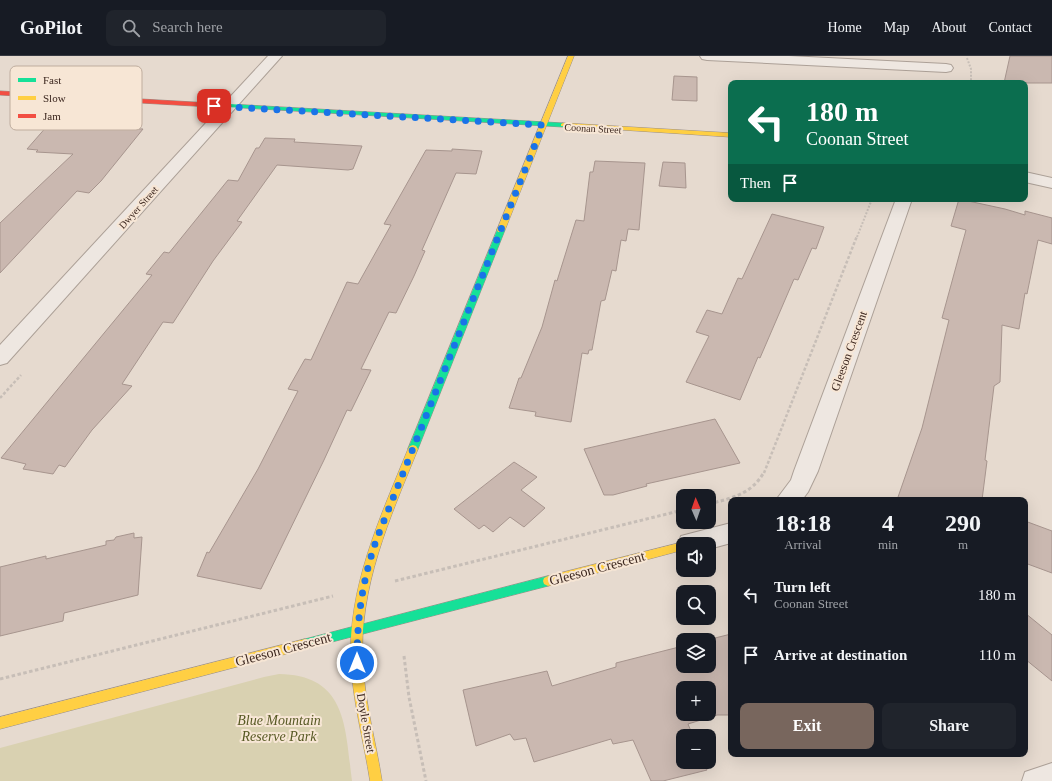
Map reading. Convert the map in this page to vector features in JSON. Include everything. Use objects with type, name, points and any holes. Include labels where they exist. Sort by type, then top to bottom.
[{"type":"street","name":"Dwyer Street","points":[[0,358],[275,56]]},
{"type":"street","name":"Doyle Street","points":[[376,781],[361,696],[357,663],[357,630],[367,567],[377,538],[571,56]]},
{"type":"street","points":[[707,56],[945,62],[944,80]]},
{"type":"street","name":"Coonan Street","points":[[0,93],[10,94]]},
{"type":"street","name":"Coonan Street","points":[[142,102],[728,135]]},
{"type":"street","points":[[1028,178],[1052,183]]},
{"type":"street","name":"Gleeson Crescent","points":[[790,497],[800,485],[806,471],[903,202]]},
{"type":"street","points":[[716,537],[728,534]]},
{"type":"street","name":"Gleeson Crescent","points":[[0,723],[676,548]]},
{"type":"lane","points":[[1034,781],[1052,775]]},
{"type":"path","points":[[966,56],[971,69],[971,80]]},
{"type":"path","points":[[733,497],[747,493],[757,485],[764,473],[871,202]]},
{"type":"path","points":[[716,502],[728,498]]},
{"type":"path","points":[[404,656],[409,697],[426,781]]},
{"type":"green space","name":"Blue Mountain Reserve Park","points":[[279,674],[302,677],[319,684],[331,695],[339,708],[344,725],[352,781],[0,781],[0,748]]},
{"type":"building","points":[[1010,56],[1052,56],[1052,83],[1028,83],[1028,80],[1005,80]]},
{"type":"building","points":[[674,76],[697,77],[697,101],[672,100]]},
{"type":"building","points":[[143,129],[101,181],[89,193],[77,191],[0,273],[0,223],[73,154],[36,152],[38,150],[27,149],[44,130]]},
{"type":"building","points":[[265,138],[295,139],[294,142],[362,146],[353,169],[348,170],[277,165],[237,221],[242,222],[213,261],[173,323],[163,322],[122,384],[132,386],[92,430],[65,467],[59,465],[53,474],[23,469],[26,464],[1,458],[152,275],[146,274],[164,252],[169,253],[228,180],[238,181],[256,148],[259,148]]},
{"type":"building","points":[[452,149],[482,151],[476,174],[456,173],[422,250],[425,251],[414,276],[396,313],[389,312],[361,369],[371,370],[351,411],[347,410],[261,589],[197,576],[207,552],[209,553],[258,469],[298,391],[288,389],[305,359],[311,360],[347,282],[358,284],[391,225],[384,224],[426,150],[452,151]]},
{"type":"building","points":[[595,161],[645,163],[639,230],[628,229],[626,241],[621,240],[616,271],[612,270],[605,300],[601,301],[592,350],[589,350],[588,354],[582,353],[571,422],[535,416],[536,412],[509,408],[519,378],[521,378],[542,327],[555,280],[557,281],[576,220],[584,221],[590,172],[593,172]]},
{"type":"building","points":[[663,162],[685,163],[686,188],[659,186]]},
{"type":"building","points":[[958,202],[973,202],[1025,215],[1025,211],[1052,218],[1052,244],[1038,240],[1027,294],[1025,293],[1019,329],[1002,325],[1000,382],[994,386],[985,460],[987,461],[982,497],[898,497],[922,428],[949,320],[942,318],[966,230],[951,226]]},
{"type":"building","points":[[772,214],[824,227],[816,249],[812,248],[798,280],[794,279],[740,400],[686,382],[709,336],[696,332],[707,310],[722,314],[738,278],[742,279]]},
{"type":"building","points":[[715,419],[740,463],[646,484],[647,486],[613,495],[604,495],[584,449]]},
{"type":"building","points":[[514,462],[537,477],[521,490],[545,508],[524,527],[510,517],[493,532],[484,525],[479,529],[454,509]]},
{"type":"building","points":[[1028,522],[1052,531],[1052,573],[1028,564]]},
{"type":"building","points":[[134,533],[134,538],[142,537],[138,595],[64,613],[63,621],[0,636],[0,567],[46,556],[46,559],[106,545],[106,541],[114,540],[116,537]]},
{"type":"building","points":[[1028,615],[1052,635],[1052,681],[1028,661]]},
{"type":"building","points":[[728,635],[728,715],[716,715],[716,681],[676,681],[676,721],[698,721],[688,724],[690,729],[676,729],[676,769],[707,770],[663,781],[651,781],[633,740],[613,744],[611,739],[534,762],[526,738],[514,740],[510,734],[476,746],[463,690],[547,671],[552,686],[616,667],[616,663],[676,648],[676,673],[716,673],[716,638]]},
{"type":"traffic: fast","points":[[229,106],[563,125]]},
{"type":"traffic: fast","points":[[413,449],[501,230]]},
{"type":"traffic: fast","points":[[305,644],[548,581]]},
{"type":"traffic: slow","points":[[501,230],[571,56]]},
{"type":"traffic: slow","points":[[563,125],[728,135]]},
{"type":"traffic: slow","points":[[376,781],[357,664],[359,608],[372,554],[381,527],[413,449]]},
{"type":"traffic: slow","points":[[548,581],[676,548]]},
{"type":"traffic: slow","points":[[0,723],[305,644]]},
{"type":"traffic: jam","points":[[0,93],[10,94]]},
{"type":"traffic: jam","points":[[142,101],[229,106]]},
{"type":"route","points":[[214,106],[543,125],[377,538],[367,567],[361,598],[357,630],[357,663]]}]
